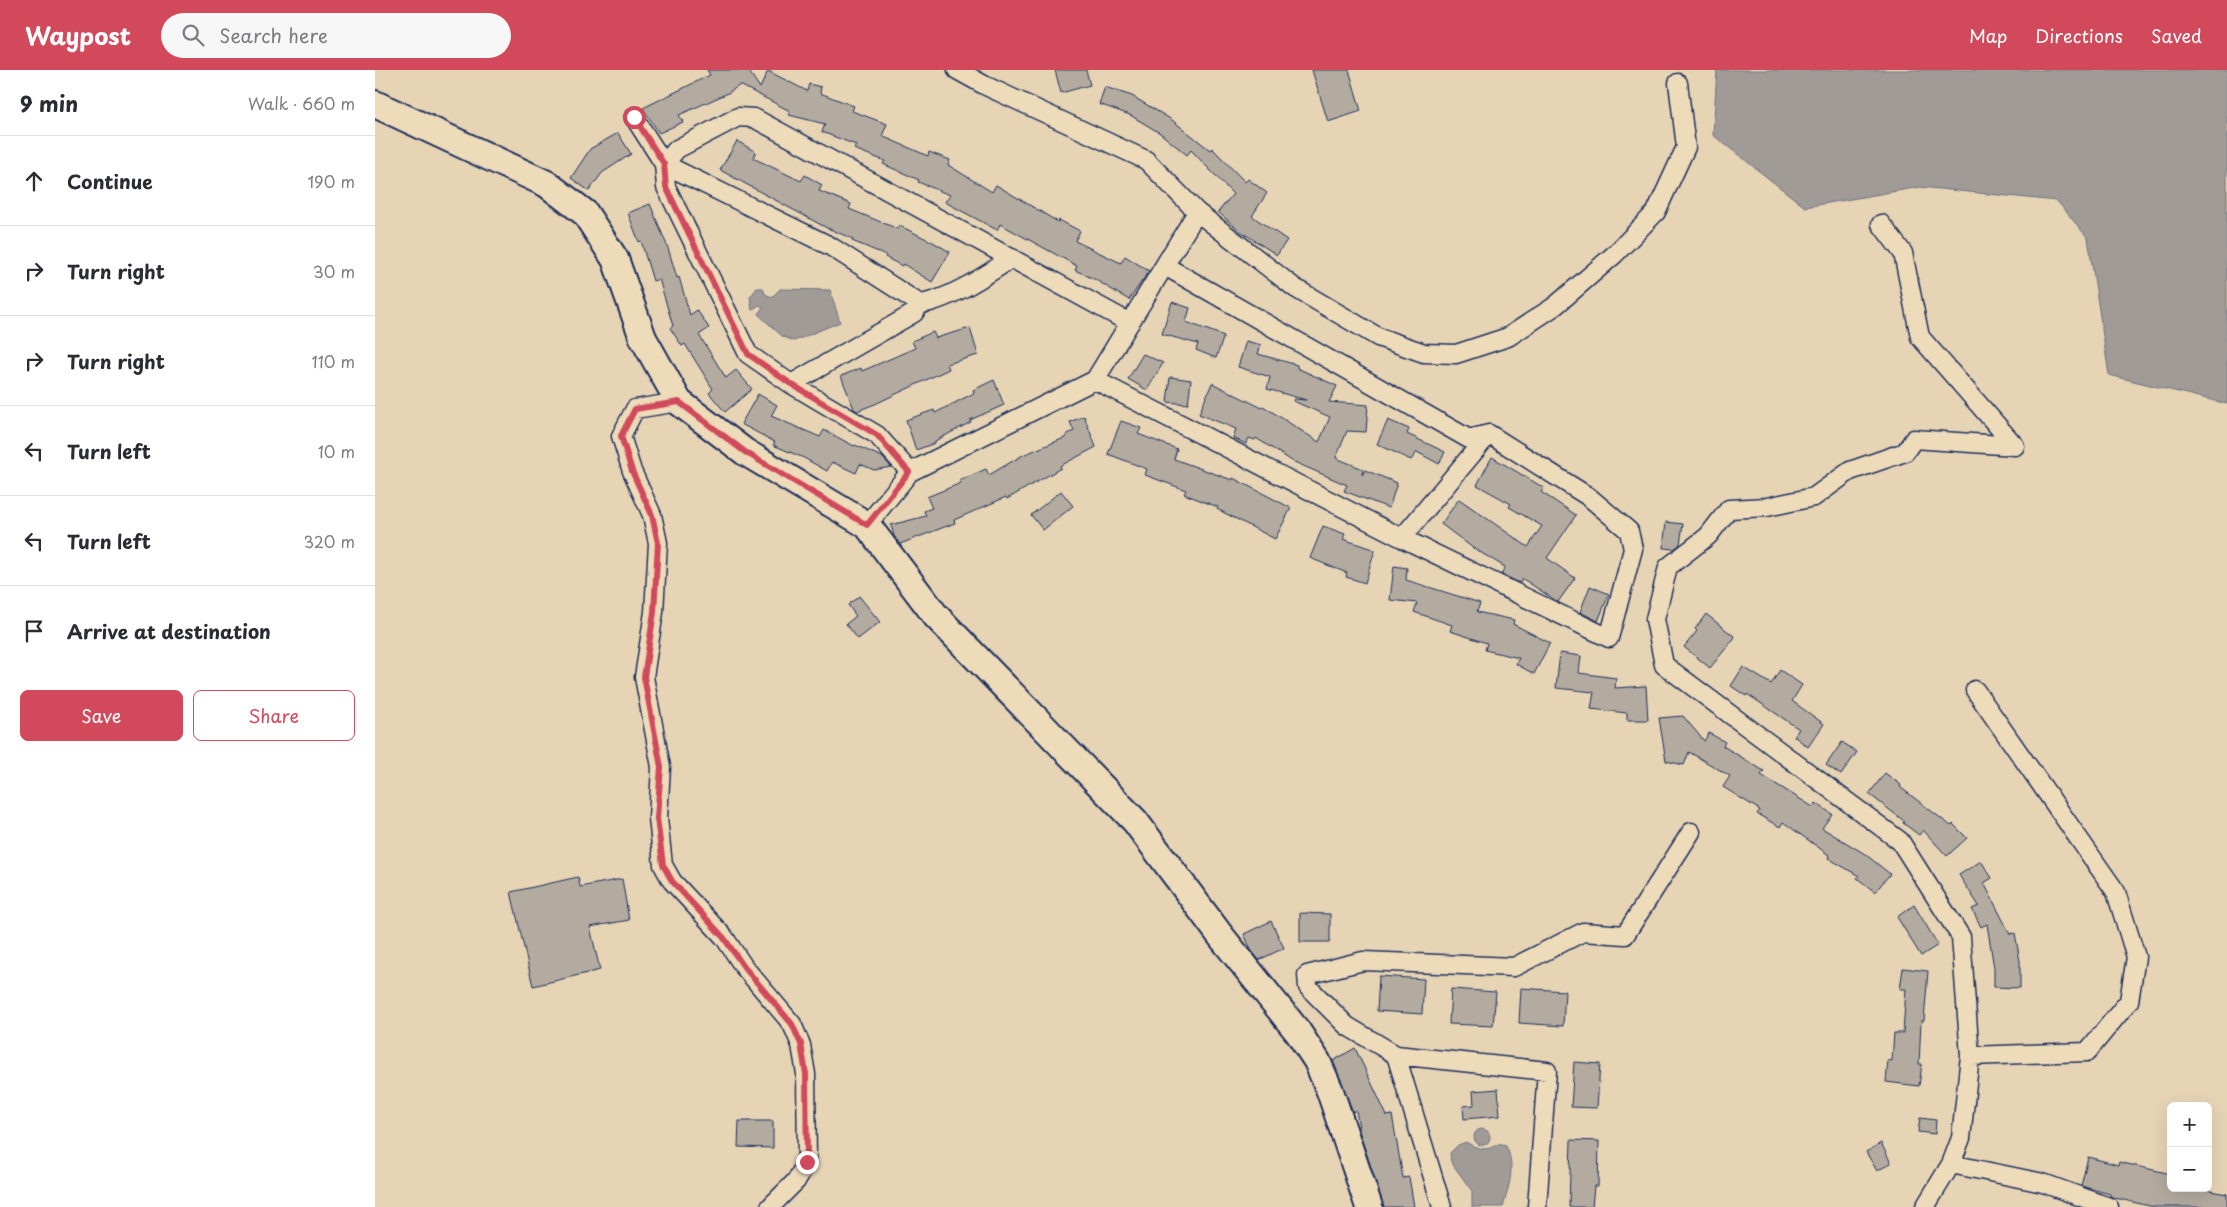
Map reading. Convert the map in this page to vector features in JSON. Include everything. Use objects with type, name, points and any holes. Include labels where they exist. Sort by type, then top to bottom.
[{"type":"main road","points":[[375,104],[547,184],[585,212],[615,259],[643,338],[679,402],[745,452],[867,525],[936,616],[1135,821],[1220,935],[1298,1032],[1317,1061],[1330,1091],[1369,1207]]},
{"type":"street","points":[[957,70],[1146,160],[1197,212],[1295,288],[1378,337],[1424,353],[1456,354],[1508,337],[1555,306],[1615,254],[1656,212],[1686,147],[1678,83]]},
{"type":"street","points":[[634,117],[664,164],[666,187],[748,354],[791,384],[877,435],[909,472]]},
{"type":"street","points":[[664,164],[677,149],[738,117],[754,118],[1130,323]]},
{"type":"street","points":[[664,164],[830,246],[920,304],[931,302],[987,275],[1012,258]]},
{"type":"street","points":[[867,525],[909,472],[1095,380],[1197,212]]},
{"type":"street","points":[[1881,224],[1903,253],[1920,337],[2015,446],[1914,439],[1905,452],[1850,471],[1814,497],[1767,507],[1729,509],[1708,536],[1667,567],[1655,619],[1664,666],[1900,841],[1961,937],[1970,1056],[1961,1138],[1951,1164],[1925,1207]]},
{"type":"street","points":[[1095,380],[1402,538],[1609,638],[1633,549],[1629,531],[1589,497],[1489,434],[1469,439],[1165,266]]},
{"type":"street","points":[[791,384],[914,313],[920,304]]},
{"type":"street","points":[[679,402],[635,409],[621,436],[632,471],[652,515],[658,543],[654,612],[644,677],[661,767],[657,818],[663,865],[672,881],[724,938],[744,967],[792,1024],[801,1044],[806,1074],[807,1162],[796,1181],[770,1207]]},
{"type":"street","points":[[1402,538],[1489,434]]},
{"type":"street","points":[[1970,1056],[2087,1052],[2129,1001],[2136,956],[2115,892],[1975,690]]},
{"type":"street","points":[[1537,1207],[1547,1070],[1397,1055],[1347,1026],[1308,987],[1307,975],[1363,962],[1513,967],[1583,932],[1625,935],[1691,832]]},
{"type":"street","points":[[1397,1055],[1441,1207]]},
{"type":"street","points":[[1951,1164],[2043,1183],[2109,1207]]},
{"type":"shaded area","points":[[1717,70],[2227,70],[2227,404],[2109,375],[2088,238],[2057,201],[1920,187],[1805,207],[1713,135]]},
{"type":"shaded area","points":[[757,288],[763,288],[765,294],[772,297],[780,289],[830,290],[840,322],[794,341],[782,336],[758,314],[763,307],[759,305],[752,310],[750,297]]},
{"type":"shaded area","points":[[1479,1129],[1485,1129],[1490,1134],[1488,1143],[1479,1145],[1474,1140],[1474,1134]]},
{"type":"shaded area","points":[[1466,1142],[1482,1149],[1498,1144],[1506,1146],[1511,1161],[1511,1169],[1503,1207],[1472,1207],[1472,1191],[1451,1162],[1450,1153],[1458,1145]]},
{"type":"building","points":[[707,70],[748,70],[760,88],[768,71],[807,91],[809,84],[821,87],[820,93],[854,106],[852,111],[887,124],[882,136],[928,156],[929,152],[950,160],[948,165],[992,192],[996,185],[1058,222],[1059,220],[1080,231],[1075,241],[1121,263],[1125,256],[1149,271],[1129,300],[1075,270],[1077,266],[1000,224],[997,230],[945,202],[950,195],[918,182],[919,180],[883,164],[885,161],[854,149],[856,145],[822,132],[825,124],[789,115],[790,111],[740,85],[728,93],[679,115],[683,122],[659,133],[643,108],[710,75]]},
{"type":"building","points":[[1055,70],[1086,70],[1090,85],[1061,93]]},
{"type":"building","points":[[1312,70],[1349,70],[1361,111],[1328,122]]},
{"type":"building","points":[[1105,87],[1132,96],[1172,120],[1210,150],[1212,148],[1245,182],[1248,179],[1267,193],[1252,216],[1287,240],[1277,255],[1240,231],[1218,212],[1233,194],[1191,150],[1187,155],[1160,133],[1130,115],[1099,104]]},
{"type":"building","points":[[618,133],[631,154],[602,173],[589,191],[571,178],[590,149]]},
{"type":"building","points":[[737,141],[756,152],[753,158],[801,181],[805,175],[822,185],[819,191],[851,204],[849,209],[898,229],[900,226],[950,252],[932,282],[903,264],[902,266],[885,257],[886,255],[852,241],[853,239],[825,227],[720,170]]},
{"type":"building","points":[[650,204],[668,248],[677,278],[679,277],[690,315],[697,310],[709,328],[699,335],[726,378],[736,370],[752,389],[725,412],[709,393],[713,389],[685,344],[682,346],[670,328],[673,326],[659,279],[653,281],[641,241],[639,242],[628,213]]},
{"type":"building","points":[[1172,302],[1190,308],[1186,322],[1224,336],[1216,358],[1196,350],[1198,344],[1162,334]]},
{"type":"building","points":[[970,328],[978,355],[947,364],[949,369],[875,404],[857,411],[854,409],[841,376],[861,368],[862,371],[915,348],[912,341],[933,332],[936,338]]},
{"type":"building","points":[[1246,341],[1261,345],[1258,354],[1297,365],[1297,368],[1337,386],[1329,402],[1368,405],[1366,432],[1347,431],[1336,458],[1363,469],[1362,475],[1365,470],[1397,483],[1389,508],[1344,491],[1347,485],[1292,461],[1256,438],[1255,440],[1249,438],[1246,444],[1233,438],[1236,429],[1199,414],[1212,383],[1262,408],[1263,406],[1319,442],[1330,417],[1293,401],[1294,399],[1306,400],[1267,389],[1270,377],[1238,367]]},
{"type":"building","points":[[1143,354],[1163,363],[1147,390],[1128,379]]},
{"type":"building","points":[[1170,377],[1191,380],[1188,404],[1167,402]]},
{"type":"building","points":[[994,380],[1004,405],[970,420],[971,422],[935,441],[935,443],[916,450],[906,420],[934,410],[935,413],[974,393],[973,390]]},
{"type":"building","points":[[758,394],[777,405],[771,416],[820,437],[824,430],[854,446],[882,457],[891,467],[874,470],[860,464],[856,473],[832,462],[827,471],[804,458],[773,445],[775,442],[741,424]]},
{"type":"building","points":[[1084,416],[1096,447],[1060,466],[1061,468],[1007,499],[1006,497],[954,520],[955,523],[900,544],[894,536],[891,525],[926,516],[924,511],[932,508],[927,497],[961,483],[959,481],[986,469],[989,475],[1023,455],[1067,437],[1066,435],[1074,431],[1070,422]]},
{"type":"building","points":[[1388,420],[1409,429],[1407,434],[1445,452],[1439,464],[1417,452],[1411,460],[1377,444]]},
{"type":"building","points":[[1121,421],[1141,428],[1138,434],[1177,449],[1174,459],[1232,480],[1233,478],[1291,508],[1275,539],[1217,509],[1218,507],[1184,494],[1186,490],[1145,475],[1147,469],[1108,454]]},
{"type":"building","points":[[1492,457],[1544,488],[1541,492],[1576,515],[1547,558],[1575,578],[1558,602],[1523,579],[1520,583],[1501,574],[1505,567],[1473,548],[1441,524],[1459,499],[1528,547],[1542,526],[1509,507],[1511,504],[1477,485]]},
{"type":"building","points":[[1061,491],[1073,506],[1043,530],[1031,515]]},
{"type":"building","points":[[1666,522],[1683,524],[1680,544],[1674,549],[1663,548]]},
{"type":"building","points":[[1323,526],[1345,534],[1343,539],[1375,550],[1365,583],[1346,577],[1347,573],[1310,558]]},
{"type":"building","points":[[1394,566],[1407,568],[1406,580],[1480,603],[1477,612],[1514,620],[1513,624],[1550,643],[1534,674],[1516,664],[1519,658],[1485,650],[1487,643],[1450,631],[1452,625],[1414,612],[1417,603],[1390,600]]},
{"type":"building","points":[[1590,586],[1609,594],[1598,621],[1580,612]]},
{"type":"building","points":[[859,596],[880,622],[858,639],[846,624],[856,616],[848,605]]},
{"type":"building","points":[[1706,614],[1735,637],[1710,668],[1684,647],[1697,631],[1695,629]]},
{"type":"building","points":[[1560,653],[1581,656],[1579,673],[1616,678],[1615,688],[1646,686],[1648,720],[1627,720],[1627,713],[1591,709],[1594,692],[1556,688]]},
{"type":"building","points":[[1743,667],[1771,684],[1780,670],[1802,685],[1792,701],[1824,724],[1808,747],[1794,736],[1799,729],[1747,694],[1746,696],[1731,686]]},
{"type":"building","points":[[1683,716],[1704,741],[1709,733],[1725,742],[1723,746],[1764,771],[1761,775],[1813,807],[1816,803],[1832,814],[1822,828],[1865,854],[1890,874],[1875,892],[1857,878],[1859,876],[1828,858],[1829,855],[1783,822],[1780,827],[1757,814],[1760,810],[1723,787],[1730,776],[1689,752],[1684,765],[1666,761],[1659,718]]},
{"type":"building","points":[[1842,742],[1857,752],[1841,775],[1826,765]]},
{"type":"building","points":[[1885,773],[1901,785],[1900,787],[1951,826],[1953,824],[1967,838],[1947,856],[1923,830],[1919,835],[1903,823],[1904,821],[1869,794]]},
{"type":"building","points":[[1981,861],[1992,878],[1984,883],[2010,934],[2015,933],[2020,961],[2020,988],[1994,987],[1994,968],[1987,924],[1981,927],[1972,909],[1979,906],[1959,875]]},
{"type":"building","points":[[578,877],[580,887],[622,879],[629,920],[590,927],[600,970],[533,986],[511,892]]},
{"type":"building","points":[[1914,905],[1938,945],[1921,956],[1897,917]]},
{"type":"building","points":[[1300,913],[1330,914],[1330,942],[1300,942]]},
{"type":"building","points":[[1271,921],[1284,948],[1259,960],[1251,950],[1244,934]]},
{"type":"building","points":[[1903,968],[1928,971],[1924,1021],[1921,1021],[1919,1064],[1922,1064],[1919,1086],[1886,1082],[1888,1060],[1892,1061],[1894,1033],[1903,1033],[1906,989],[1900,989]]},
{"type":"building","points":[[1379,976],[1424,979],[1422,1014],[1377,1011]]},
{"type":"building","points":[[1521,988],[1565,991],[1563,1026],[1519,1023]]},
{"type":"building","points":[[1451,989],[1496,992],[1493,1026],[1449,1024]]},
{"type":"building","points":[[1355,1048],[1387,1116],[1392,1115],[1403,1178],[1409,1177],[1414,1207],[1384,1207],[1360,1134],[1356,1110],[1353,1112],[1333,1061]]},
{"type":"building","points":[[1574,1062],[1600,1064],[1597,1108],[1571,1107]]},
{"type":"building","points":[[1498,1089],[1500,1116],[1464,1119],[1463,1106],[1474,1105],[1473,1091]]},
{"type":"building","points":[[1920,1118],[1936,1120],[1935,1134],[1918,1132]]},
{"type":"building","points":[[739,1121],[773,1121],[773,1148],[738,1147]]},
{"type":"building","points":[[1571,1140],[1599,1141],[1598,1186],[1594,1186],[1592,1207],[1569,1207]]},
{"type":"building","points":[[1881,1143],[1891,1163],[1877,1171],[1866,1152]]},
{"type":"building","points":[[2088,1157],[2118,1165],[2119,1162],[2167,1173],[2167,1192],[2212,1191],[2227,1194],[2227,1207],[2154,1207],[2115,1198],[2110,1196],[2110,1194],[2081,1186]]},
{"type":"route","points":[[634,117],[664,164],[666,187],[748,354],[791,384],[877,435],[909,472],[867,525],[745,452],[679,402],[635,409],[621,436],[632,471],[652,515],[658,543],[654,612],[644,677],[661,767],[657,818],[663,865],[672,881],[724,938],[744,967],[792,1024],[801,1044],[806,1074],[807,1162]]}]
